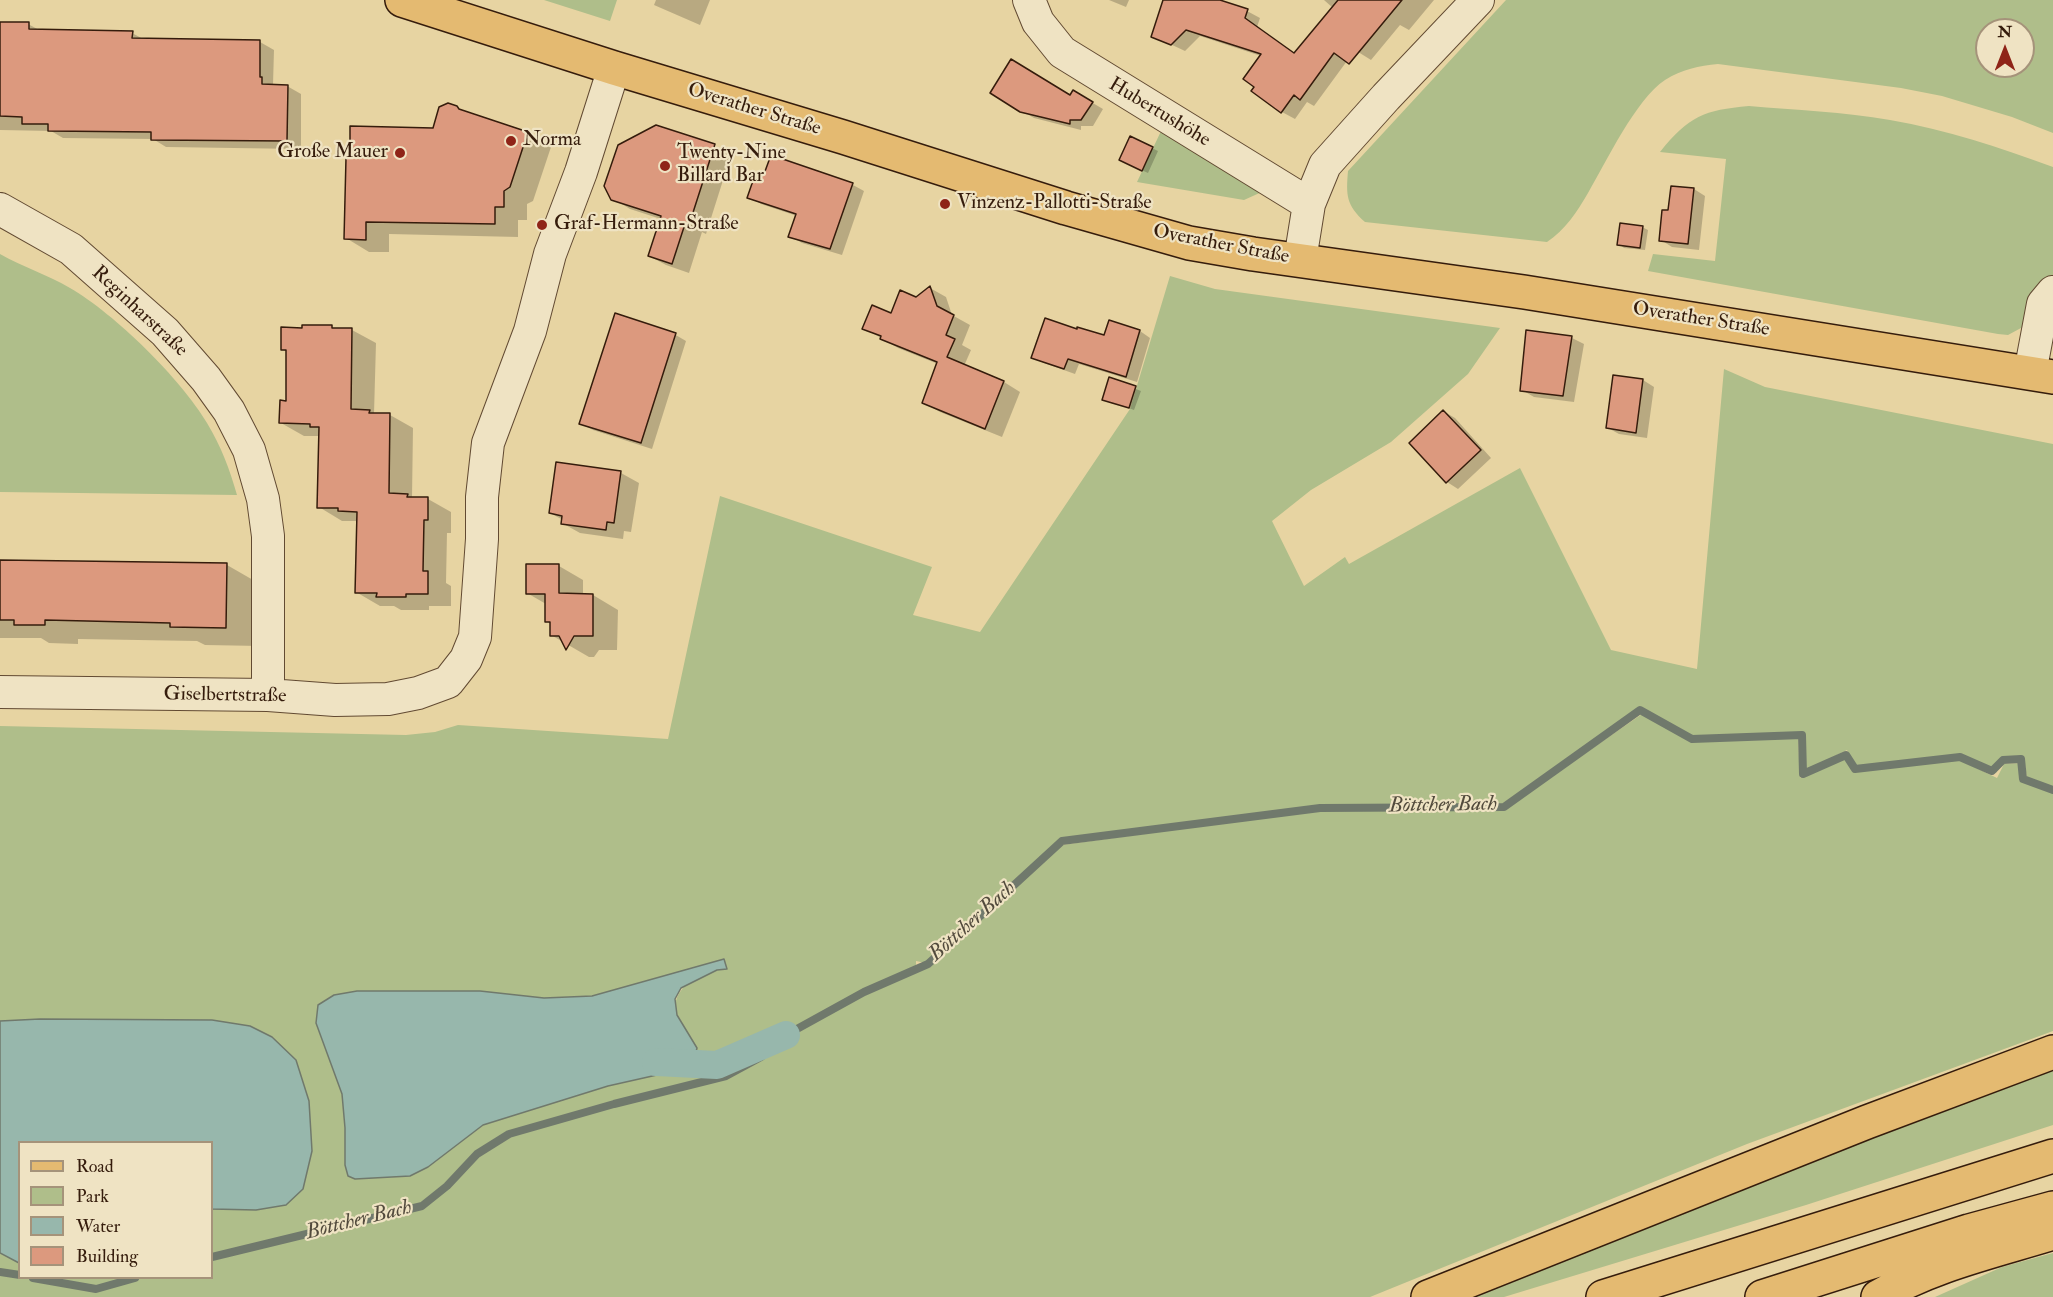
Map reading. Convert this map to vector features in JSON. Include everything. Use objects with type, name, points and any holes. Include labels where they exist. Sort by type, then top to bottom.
[{"type":"main road","name":"Overather Straße","points":[[402,0],[1132,228],[1189,243],[1536,293],[2042,375]]},
{"type":"main road","points":[[1428,1297],[1856,1126],[2053,1052]]},
{"type":"main road","points":[[1603,1297],[2053,1156]]},
{"type":"main road","points":[[1762,1297],[1969,1231],[2053,1208]]},
{"type":"main road","points":[[1878,1297],[1934,1271],[2053,1233]]},
{"type":"street","name":"Hubertushöhe","points":[[1029,0],[1038,22],[1062,52],[1309,204]]},
{"type":"street","points":[[1300,260],[1309,204],[1325,165],[1478,0]]},
{"type":"street","name":"Giselbertstraße","points":[[0,692],[268,695],[334,700],[388,699],[418,693],[448,682],[466,659],[475,637],[482,539],[482,497],[488,443],[530,331],[550,254],[581,172],[614,68]]},
{"type":"street","name":"Reginharstraße","points":[[0,210],[71,249],[165,332],[206,379],[229,411],[249,450],[263,499],[267,527],[268,695]]},
{"type":"street","name":"Overather Straße","points":[[2042,375],[2043,304],[2053,292]]},
{"type":"green space","points":[[544,0],[617,0],[610,21]]},
{"type":"green space","points":[[1506,0],[2053,0],[2053,133],[2012,117],[1942,96],[1901,88],[1718,64],[1678,73],[1654,89],[1622,132],[1575,214],[1547,242],[1365,222],[1351,205],[1347,187],[1348,171]]},
{"type":"green space","points":[[1749,106],[1855,115],[1911,124],[1973,140],[2053,167],[2053,280],[2021,328],[2008,335],[1998,334],[1648,271],[1653,254],[1715,261],[1726,159],[1660,152],[1680,130],[1699,117],[1720,110]]},
{"type":"green space","points":[[1162,129],[1264,191],[1244,200],[1137,182]]},
{"type":"green space","points":[[0,254],[62,283],[88,299],[146,349],[181,387],[207,423],[225,458],[237,495],[0,492]]},
{"type":"green space","points":[[1170,276],[1215,289],[1500,328],[1468,374],[1391,442],[1311,490],[1272,521],[1304,586],[1345,557],[1349,564],[1520,468],[1611,650],[1697,669],[1724,369],[1765,387],[2053,444],[2053,789],[2027,779],[2024,758],[2002,759],[1996,773],[1961,755],[1855,767],[1847,750],[1803,772],[1802,734],[1692,738],[1640,709],[1499,806],[1314,807],[1057,841],[926,963],[916,961],[916,966],[929,968],[1062,845],[1312,811],[1503,810],[1642,714],[1692,742],[1798,738],[1800,778],[1844,756],[1852,771],[1960,760],[1997,778],[2004,764],[2021,763],[2023,782],[2053,793],[2053,1031],[1747,1144],[1370,1297],[0,1297],[0,1253],[18,1262],[18,1279],[213,1279],[213,1209],[216,1208],[250,1026],[212,1020],[40,1019],[0,1021],[0,726],[406,735],[435,732],[458,725],[668,739],[720,496],[932,567],[913,615],[980,632],[1130,409]],"holes":[[[724,959],[698,975],[682,989],[675,1006],[683,1029],[697,1048],[693,1064],[688,1068],[608,1086],[483,1125],[428,1167],[345,1128],[342,1094],[316,1023],[480,991],[544,998],[592,996]]]},
{"type":"green space","points":[[2053,1060],[2053,1125],[1806,1205],[1504,1297],[1458,1297]]},
{"type":"green space","points":[[2053,1253],[2053,1297],[1935,1297],[2002,1267]]},
{"type":"water","points":[[724,959],[727,969],[717,970],[681,988],[675,999],[677,1015],[697,1048],[693,1064],[688,1068],[608,1086],[483,1125],[428,1167],[410,1176],[355,1179],[348,1176],[345,1165],[342,1094],[316,1023],[318,1005],[334,995],[357,991],[480,991],[544,998],[592,996]]},
{"type":"water","points":[[40,1019],[212,1020],[250,1026],[272,1037],[296,1060],[309,1101],[312,1151],[303,1189],[286,1205],[256,1210],[213,1209],[213,1141],[18,1141],[18,1262],[0,1253],[0,1021]]},
{"type":"building","points":[[1163,0],[1220,0],[1248,9],[1245,18],[1294,53],[1338,0],[1402,0],[1349,64],[1334,53],[1300,100],[1294,95],[1281,113],[1251,91],[1254,87],[1243,79],[1261,54],[1186,30],[1171,45],[1151,37]]},
{"type":"building","points":[[0,22],[29,22],[29,29],[133,31],[132,38],[260,40],[262,84],[288,85],[287,141],[151,140],[151,132],[48,131],[48,124],[22,124],[22,117],[0,116]]},
{"type":"building","points":[[1011,59],[1070,95],[1073,90],[1093,102],[1081,120],[1070,120],[1070,124],[1020,112],[990,93]]},
{"type":"building","points":[[448,103],[459,109],[528,132],[510,187],[504,191],[504,207],[495,207],[495,224],[366,222],[366,240],[344,239],[346,158],[350,158],[350,126],[433,128],[439,107]]},
{"type":"building","points":[[656,125],[715,144],[689,225],[685,224],[672,264],[648,256],[661,216],[611,200],[604,186],[618,145]]},
{"type":"building","points":[[1130,136],[1153,147],[1142,171],[1119,160]]},
{"type":"building","points":[[771,155],[853,183],[830,249],[788,237],[796,214],[747,198],[756,172],[764,174]]},
{"type":"building","points":[[1671,186],[1694,188],[1688,244],[1659,241],[1662,210],[1668,210]]},
{"type":"building","points":[[1620,223],[1643,226],[1640,248],[1617,245]]},
{"type":"building","points":[[930,286],[937,306],[954,315],[946,335],[955,339],[947,357],[1004,381],[985,429],[922,403],[937,362],[880,339],[881,336],[862,329],[872,305],[891,313],[900,290],[916,297]]},
{"type":"building","points":[[615,313],[676,333],[641,443],[579,424]]},
{"type":"building","points":[[1045,318],[1104,335],[1109,320],[1140,330],[1126,377],[1068,359],[1064,369],[1031,358]]},
{"type":"building","points":[[302,325],[352,328],[351,409],[370,410],[369,413],[390,413],[389,493],[408,494],[407,497],[428,497],[428,520],[424,520],[423,571],[428,571],[428,594],[376,597],[377,593],[355,593],[357,512],[338,511],[338,508],[317,508],[319,427],[310,427],[310,424],[279,423],[280,400],[286,401],[286,350],[281,350],[281,327],[302,328]]},
{"type":"building","points":[[1526,330],[1572,336],[1563,396],[1520,391]]},
{"type":"building","points":[[1613,375],[1643,379],[1636,433],[1606,428]]},
{"type":"building","points":[[1109,377],[1136,386],[1129,408],[1102,400]]},
{"type":"building","points":[[1443,410],[1481,450],[1446,483],[1409,443]]},
{"type":"building","points":[[556,462],[621,471],[614,523],[607,522],[606,530],[561,524],[562,516],[549,513]]},
{"type":"building","points":[[0,560],[227,563],[226,628],[170,627],[170,623],[45,620],[45,625],[14,625],[14,620],[0,620]]},
{"type":"building","points":[[526,564],[559,564],[559,593],[593,594],[593,636],[574,636],[566,650],[559,636],[550,636],[550,622],[545,622],[545,594],[526,594]]},
{"type":"waterway","name":"Böttcher Bach","points":[[213,1257],[422,1206],[447,1186],[477,1154],[509,1134],[614,1104],[726,1076],[761,1057],[786,1035],[864,992],[928,964],[1062,841],[1320,808],[1504,807],[1640,710],[1692,739],[1802,735],[1803,774],[1846,755],[1855,769],[1960,757],[1992,771],[2003,760],[2021,759],[2023,779],[2053,790]]},
{"type":"waterway","name":"Böttcher Bach","points":[[656,1062],[717,1065],[786,1035]]},
{"type":"waterway","name":"Böttcher Bach","points":[[0,1272],[18,1275]]},
{"type":"waterway","name":"Böttcher Bach","points":[[39,1279],[96,1289],[131,1279]]},
{"type":"place","name":"Norma","points":[[511,141]]},
{"type":"place","name":"Große Mauer","points":[[400,153]]},
{"type":"place","name":"Twenty-Nine Billard Bar","points":[[665,166]]},
{"type":"place","name":"Vinzenz-Pallotti-Straße","points":[[945,204]]},
{"type":"place","name":"Graf-Hermann-Straße","points":[[542,225]]}]
